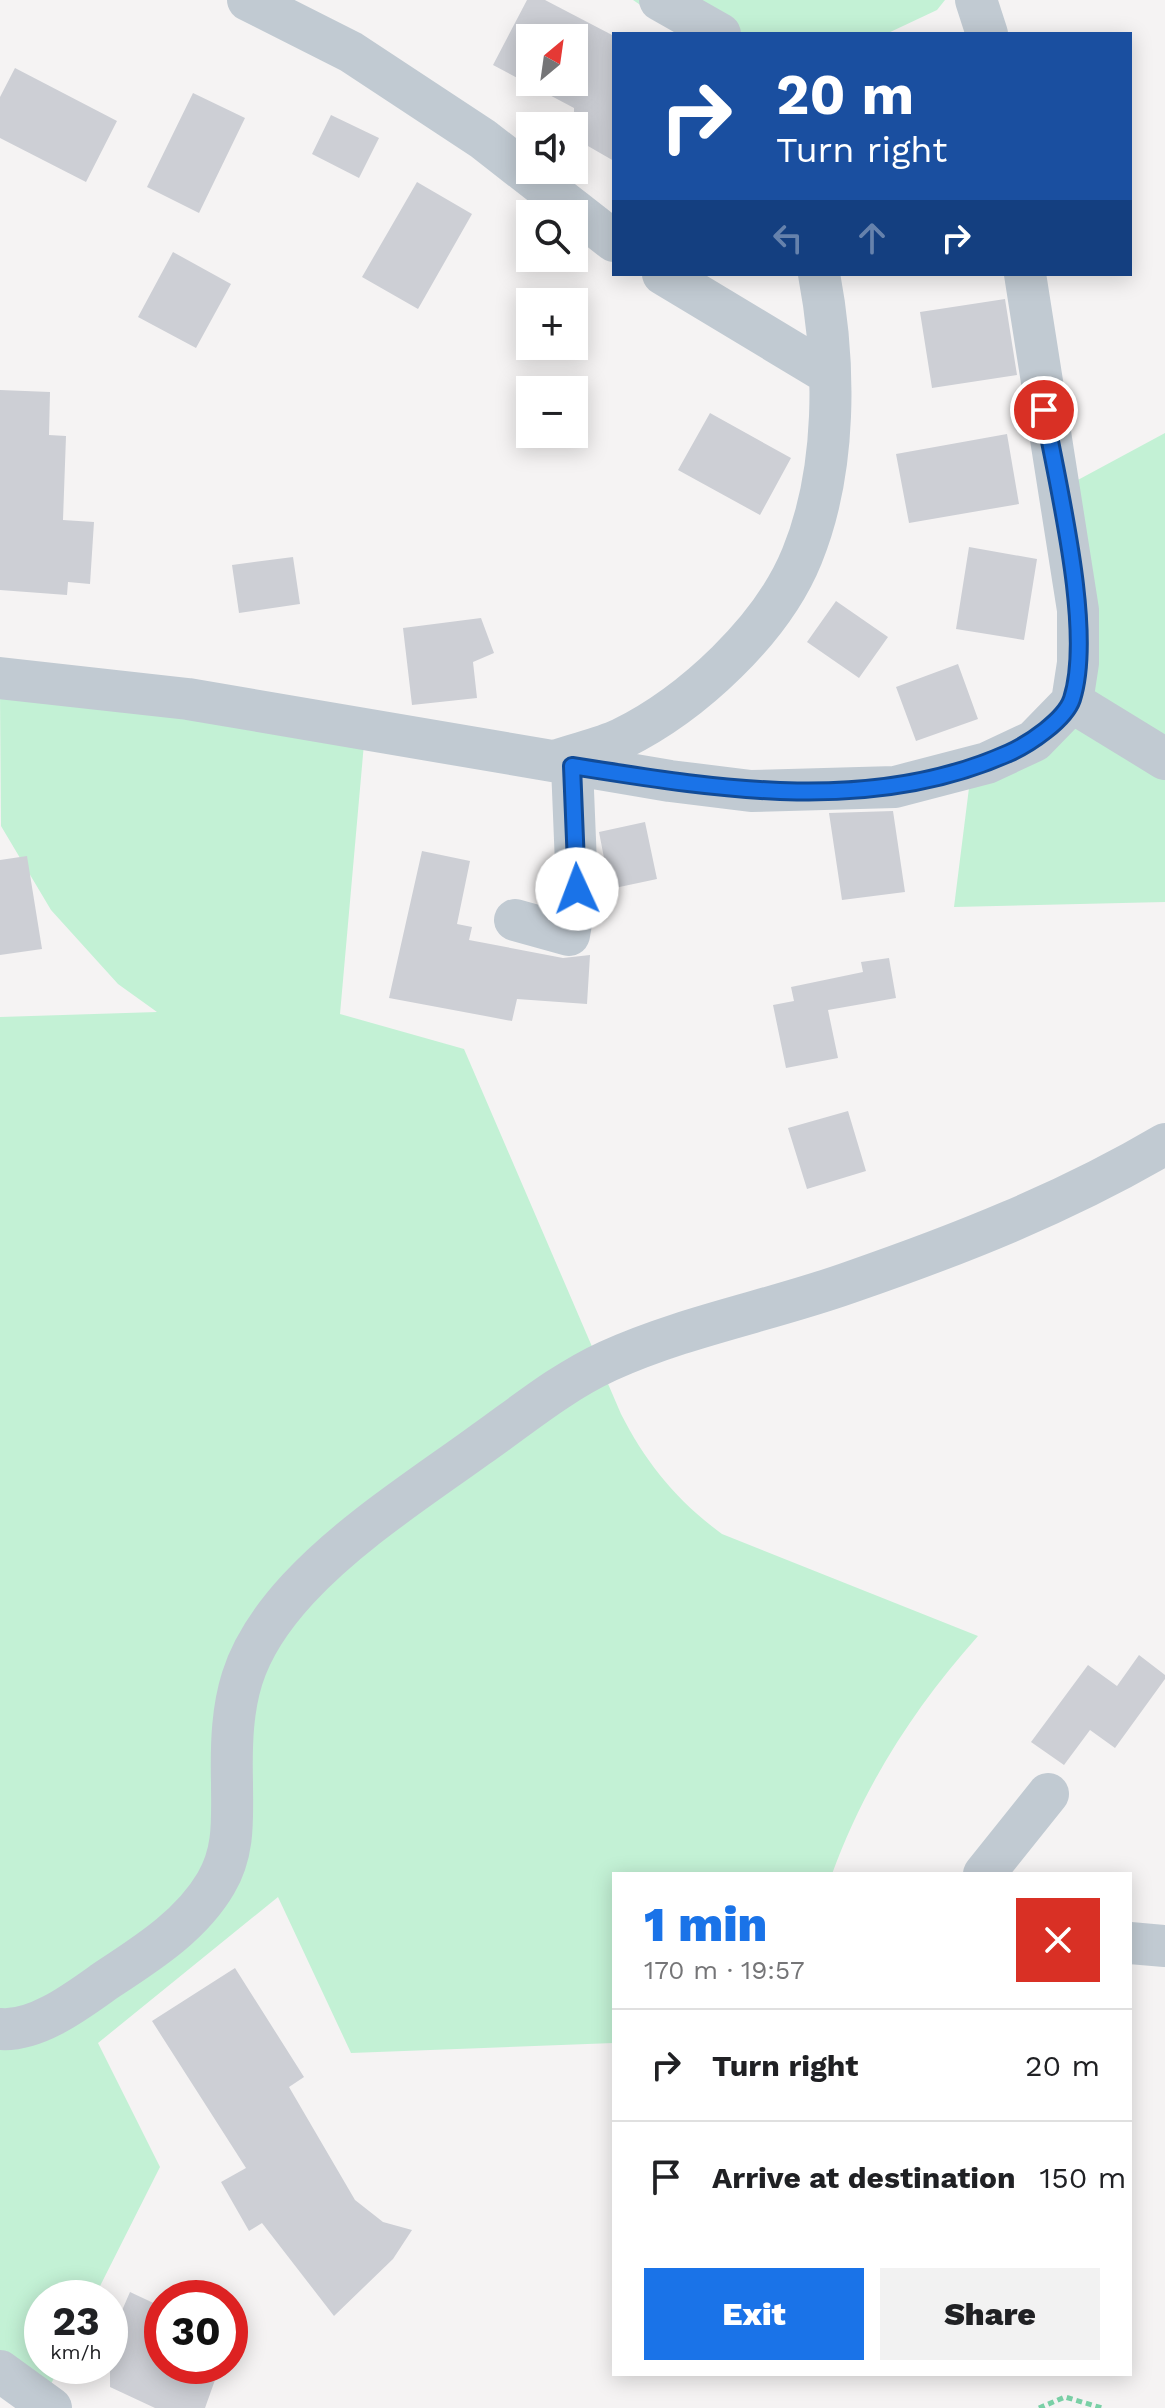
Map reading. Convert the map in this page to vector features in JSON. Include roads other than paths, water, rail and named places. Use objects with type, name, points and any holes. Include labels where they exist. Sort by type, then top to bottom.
[{"type":"street","points":[[248,0],[364,60],[483,139],[612,239]]},
{"type":"street","points":[[660,0],[716,32]]},
{"type":"street","points":[[976,0],[986,32]]},
{"type":"street","points":[[666,276],[829,374]]},
{"type":"street","points":[[561,764],[620,739],[674,708],[721,669],[772,609],[802,558],[821,496],[829,374],[827,320],[819,276]]},
{"type":"street","points":[[0,678],[188,699],[561,764],[751,791],[895,787],[987,763],[1034,741],[1072,702],[1078,663],[1078,610],[1039,379],[1025,276]]},
{"type":"street","points":[[1072,702],[1165,759]]},
{"type":"street","points":[[515,920],[569,935],[577,889],[561,764]]},
{"type":"street","points":[[0,2029],[16,2030],[75,2003],[165,1939],[194,1912],[217,1881],[233,1841],[231,1753],[235,1692],[255,1643],[299,1588],[387,1512],[541,1399],[606,1362],[662,1339],[848,1283],[1016,1222],[1165,1144]]},
{"type":"street","points":[[986,1872],[1048,1794]]},
{"type":"street","points":[[1132,1943],[1165,1946]]},
{"type":"street","points":[[0,2371],[51,2408]]}]
